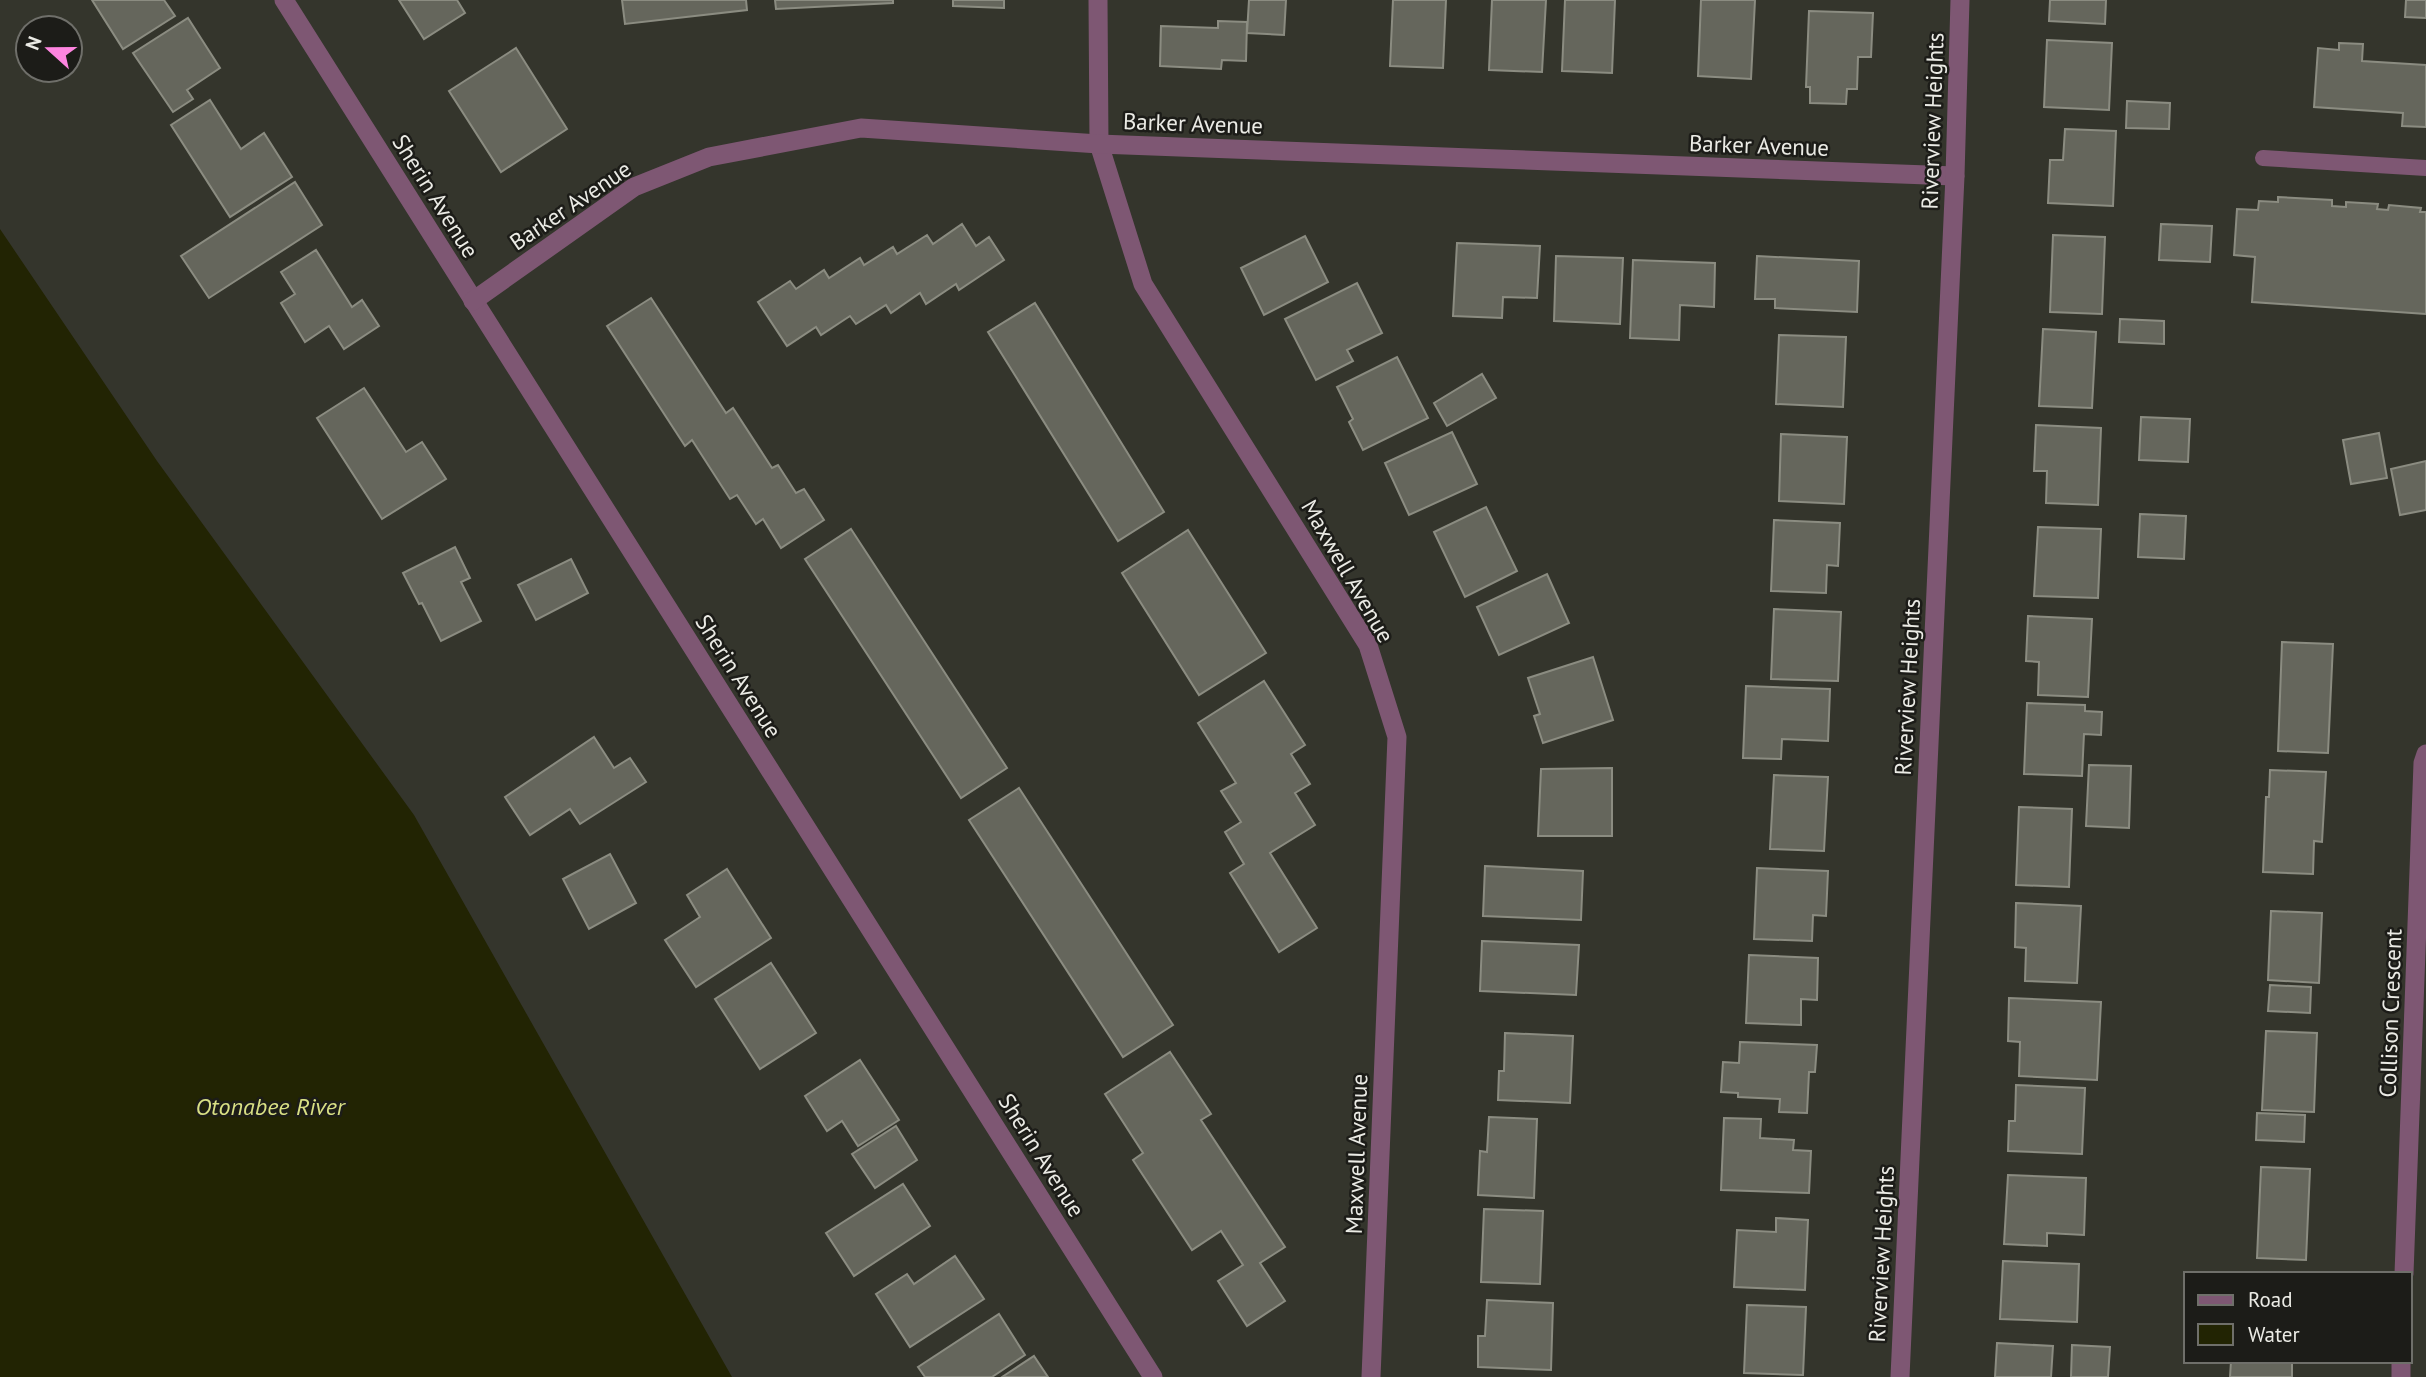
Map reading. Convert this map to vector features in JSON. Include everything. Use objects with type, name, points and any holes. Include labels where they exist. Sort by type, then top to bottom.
[{"type":"street","name":"Sherin Avenue","points":[[284,0],[1153,1377]]},
{"type":"street","name":"Maxwell Avenue","points":[[1098,0],[1099,144],[1143,284],[1368,645],[1396,737],[1371,1377]]},
{"type":"street","name":"Riverview Heights","points":[[1900,1377],[1955,176],[1960,0]]},
{"type":"street","name":"Barker Avenue","points":[[473,301],[634,187],[709,157],[861,128],[1099,144],[1955,176]]},
{"type":"street","name":"Collison Crescent","points":[[2404,1272],[2423,763],[2426,754]]},
{"type":"lane","points":[[2263,158],[2426,168]]},
{"type":"water","name":"Otonabee River","points":[[0,229],[157,461],[414,815],[732,1377],[0,1377]]},
{"type":"building","points":[[92,0],[164,0],[175,16],[123,49]]},
{"type":"building","points":[[399,0],[457,0],[465,13],[424,39]]},
{"type":"building","points":[[622,0],[746,0],[747,10],[625,24]]},
{"type":"building","points":[[775,0],[893,0],[893,3],[776,9]]},
{"type":"building","points":[[953,0],[1004,0],[1004,8],[953,6]]},
{"type":"building","points":[[1249,0],[1286,0],[1284,35],[1247,33]]},
{"type":"building","points":[[1393,0],[1446,0],[1443,68],[1390,66]]},
{"type":"building","points":[[1492,0],[1546,0],[1542,72],[1489,70]]},
{"type":"building","points":[[1565,0],[1615,0],[1612,73],[1562,71]]},
{"type":"building","points":[[1701,0],[1755,0],[1751,79],[1698,76]]},
{"type":"building","points":[[2050,0],[2106,0],[2105,24],[2049,21]]},
{"type":"building","points":[[2406,0],[2426,0],[2426,18],[2405,17]]},
{"type":"building","points":[[1809,11],[1873,13],[1871,57],[1858,57],[1857,89],[1847,89],[1846,104],[1810,103],[1810,87],[1806,87]]},
{"type":"building","points":[[188,18],[220,68],[187,90],[193,99],[173,112],[133,53]]},
{"type":"building","points":[[1218,21],[1247,22],[1246,61],[1222,60],[1221,69],[1160,66],[1161,26],[1218,28]]},
{"type":"building","points":[[2047,40],[2112,43],[2109,110],[2044,107]]},
{"type":"building","points":[[2339,43],[2363,44],[2362,61],[2426,65],[2426,127],[2402,126],[2403,113],[2314,107],[2318,48],[2339,50]]},
{"type":"building","points":[[516,48],[567,129],[501,172],[449,91]]},
{"type":"building","points":[[210,100],[241,149],[264,133],[292,177],[230,217],[171,125]]},
{"type":"building","points":[[2127,101],[2170,103],[2169,129],[2126,128]]},
{"type":"building","points":[[2065,129],[2116,131],[2113,206],[2048,203],[2050,160],[2063,160]]},
{"type":"building","points":[[295,182],[322,225],[209,298],[181,256]]},
{"type":"building","points":[[2278,197],[2332,200],[2332,206],[2346,207],[2346,202],[2378,204],[2377,209],[2388,210],[2389,205],[2421,208],[2420,212],[2426,212],[2426,314],[2252,302],[2255,257],[2234,255],[2237,209],[2258,210],[2259,201],[2278,202]]},
{"type":"building","points":[[962,224],[976,246],[989,237],[1004,260],[959,290],[956,284],[926,304],[920,293],[891,313],[886,305],[856,324],[850,316],[821,335],[816,327],[787,346],[758,302],[790,281],[796,289],[824,270],[829,278],[860,258],[864,265],[893,247],[897,254],[927,235],[933,244]]},
{"type":"building","points":[[2161,224],[2212,226],[2210,262],[2159,260]]},
{"type":"building","points":[[2053,235],[2105,237],[2102,314],[2050,312]]},
{"type":"building","points":[[1305,236],[1328,282],[1264,315],[1241,268]]},
{"type":"building","points":[[1457,243],[1540,246],[1537,298],[1503,297],[1502,318],[1453,316]]},
{"type":"building","points":[[316,250],[352,307],[362,300],[379,326],[344,349],[329,326],[305,342],[281,303],[295,294],[281,272]]},
{"type":"building","points":[[1556,256],[1623,258],[1620,324],[1554,321]]},
{"type":"building","points":[[1757,256],[1859,261],[1857,312],[1775,308],[1775,299],[1755,299]]},
{"type":"building","points":[[1633,260],[1715,263],[1714,307],[1680,305],[1679,340],[1630,338]]},
{"type":"building","points":[[1357,283],[1382,333],[1347,350],[1353,361],[1316,380],[1285,319]]},
{"type":"building","points":[[651,298],[726,413],[733,408],[772,468],[778,465],[796,493],[804,489],[824,520],[781,548],[763,519],[756,524],[737,495],[730,499],[692,440],[685,446],[607,326]]},
{"type":"building","points":[[1035,303],[1164,512],[1118,541],[988,332]]},
{"type":"building","points":[[2120,319],[2164,321],[2164,344],[2119,342]]},
{"type":"building","points":[[2043,329],[2096,332],[2092,408],[2039,406]]},
{"type":"building","points":[[1779,335],[1846,337],[1843,407],[1776,404]]},
{"type":"building","points":[[1397,357],[1428,418],[1363,450],[1349,422],[1353,419],[1337,387]]},
{"type":"building","points":[[1482,374],[1496,398],[1447,426],[1434,403]]},
{"type":"building","points":[[364,388],[406,452],[422,442],[446,479],[382,519],[317,418]]},
{"type":"building","points":[[2141,417],[2190,419],[2188,462],[2139,460]]},
{"type":"building","points":[[2036,425],[2101,428],[2098,505],[2046,503],[2047,471],[2034,471]]},
{"type":"building","points":[[1452,432],[1477,484],[1409,515],[1385,463]]},
{"type":"building","points":[[2379,433],[2387,478],[2351,484],[2343,440]]},
{"type":"building","points":[[1781,434],[1847,437],[1844,504],[1779,501]]},
{"type":"building","points":[[2426,461],[2426,510],[2400,515],[2391,469]]},
{"type":"building","points":[[1486,507],[1517,571],[1465,597],[1434,532]]},
{"type":"building","points":[[2140,514],[2186,516],[2184,559],[2138,557]]},
{"type":"building","points":[[1774,520],[1840,523],[1838,566],[1827,565],[1826,593],[1771,591]]},
{"type":"building","points":[[2038,527],[2101,529],[2098,598],[2034,596]]},
{"type":"building","points":[[851,529],[1007,768],[961,798],[805,559]]},
{"type":"building","points":[[1188,530],[1266,653],[1199,695],[1122,573]]},
{"type":"building","points":[[455,547],[470,578],[461,582],[481,621],[441,641],[403,573]]},
{"type":"building","points":[[571,559],[588,593],[536,620],[518,585]]},
{"type":"building","points":[[1547,574],[1569,623],[1499,655],[1477,607]]},
{"type":"building","points":[[1774,609],[1841,612],[1838,681],[1771,679]]},
{"type":"building","points":[[2028,616],[2092,619],[2088,697],[2038,695],[2039,662],[2026,661]]},
{"type":"building","points":[[2282,642],[2333,644],[2328,753],[2278,751]]},
{"type":"building","points":[[1593,657],[1613,720],[1543,743],[1534,716],[1540,714],[1528,678]]},
{"type":"building","points":[[1264,681],[1305,745],[1291,754],[1310,784],[1295,793],[1315,825],[1270,853],[1317,928],[1279,952],[1230,873],[1244,864],[1225,832],[1241,822],[1221,791],[1236,783],[1198,723]]},
{"type":"building","points":[[1746,686],[1830,689],[1828,741],[1782,739],[1781,759],[1743,758]]},
{"type":"building","points":[[2027,703],[2085,705],[2085,711],[2102,712],[2101,735],[2084,734],[2082,776],[2024,774]]},
{"type":"building","points":[[594,737],[614,768],[630,758],[646,782],[580,824],[570,809],[530,835],[505,797]]},
{"type":"building","points":[[2089,765],[2131,766],[2129,828],[2086,826]]},
{"type":"building","points":[[1612,768],[1612,836],[1538,836],[1541,769]]},
{"type":"building","points":[[2270,770],[2326,772],[2322,842],[2314,841],[2313,874],[2263,872],[2266,797],[2269,797]]},
{"type":"building","points":[[1774,775],[1828,777],[1824,851],[1770,849]]},
{"type":"building","points":[[1019,788],[1173,1025],[1123,1057],[969,820]]},
{"type":"building","points":[[2019,807],[2072,809],[2069,887],[2016,885]]},
{"type":"building","points":[[610,854],[636,903],[589,929],[563,879]]},
{"type":"building","points":[[1485,866],[1583,871],[1581,920],[1483,916]]},
{"type":"building","points":[[1757,868],[1828,871],[1826,916],[1813,915],[1812,941],[1754,939]]},
{"type":"building","points":[[727,869],[771,938],[696,987],[665,940],[700,917],[687,895]]},
{"type":"building","points":[[2016,903],[2081,906],[2077,983],[2025,981],[2026,948],[2015,947]]},
{"type":"building","points":[[2271,911],[2322,913],[2319,983],[2268,980]]},
{"type":"building","points":[[1482,941],[1579,945],[1576,995],[1480,991]]},
{"type":"building","points":[[1749,955],[1818,958],[1817,1000],[1801,999],[1801,1025],[1746,1023]]},
{"type":"building","points":[[771,963],[816,1033],[760,1069],[715,999]]},
{"type":"building","points":[[2270,985],[2311,987],[2310,1013],[2268,1011]]},
{"type":"building","points":[[2009,998],[2101,1002],[2097,1080],[2019,1076],[2020,1042],[2008,1041]]},
{"type":"building","points":[[2266,1031],[2317,1033],[2314,1112],[2262,1110]]},
{"type":"building","points":[[1505,1033],[1573,1036],[1570,1103],[1498,1100],[1499,1071],[1504,1071]]},
{"type":"building","points":[[1740,1042],[1817,1045],[1815,1072],[1809,1072],[1807,1113],[1779,1112],[1780,1099],[1738,1097],[1738,1093],[1721,1092],[1723,1062],[1739,1063]]},
{"type":"building","points":[[1170,1052],[1211,1114],[1201,1120],[1285,1247],[1260,1263],[1285,1301],[1247,1326],[1218,1281],[1243,1265],[1221,1231],[1192,1250],[1133,1160],[1143,1153],[1105,1094]]},
{"type":"building","points":[[860,1060],[899,1120],[858,1146],[842,1121],[827,1131],[805,1096]]},
{"type":"building","points":[[2016,1085],[2085,1088],[2082,1154],[2008,1151],[2009,1121],[2015,1121]]},
{"type":"building","points":[[2257,1113],[2305,1115],[2304,1142],[2256,1140]]},
{"type":"building","points":[[1489,1117],[1537,1119],[1534,1198],[1478,1195],[1480,1151],[1487,1152]]},
{"type":"building","points":[[1724,1118],[1761,1119],[1760,1138],[1794,1140],[1793,1150],[1811,1151],[1809,1193],[1721,1190]]},
{"type":"building","points":[[896,1126],[917,1160],[875,1188],[852,1154]]},
{"type":"building","points":[[2261,1167],[2310,1169],[2306,1260],[2257,1258]]},
{"type":"building","points":[[2008,1175],[2086,1178],[2084,1235],[2047,1233],[2047,1246],[2004,1244]]},
{"type":"building","points":[[903,1184],[930,1226],[854,1276],[826,1233]]},
{"type":"building","points":[[1484,1209],[1543,1211],[1540,1284],[1481,1282]]},
{"type":"building","points":[[1776,1218],[1808,1220],[1805,1290],[1734,1287],[1737,1230],[1776,1232]]},
{"type":"building","points":[[955,1256],[984,1299],[910,1347],[876,1294],[907,1274],[914,1284]]},
{"type":"building","points":[[2003,1261],[2079,1264],[2077,1322],[2000,1319]]},
{"type":"building","points":[[1487,1300],[1553,1303],[1551,1370],[1478,1367],[1478,1336],[1485,1336]]},
{"type":"building","points":[[1747,1305],[1806,1307],[1803,1375],[1744,1373]]},
{"type":"building","points":[[999,1314],[1025,1355],[992,1377],[925,1377],[918,1367]]},
{"type":"building","points":[[1997,1343],[2053,1346],[2051,1377],[1995,1377]]},
{"type":"building","points":[[2072,1345],[2110,1347],[2108,1377],[2071,1377]]},
{"type":"building","points":[[1034,1356],[1048,1377],[1002,1377],[1005,1375]]},
{"type":"building","points":[[2231,1363],[2292,1363],[2292,1377],[2230,1377]]}]
